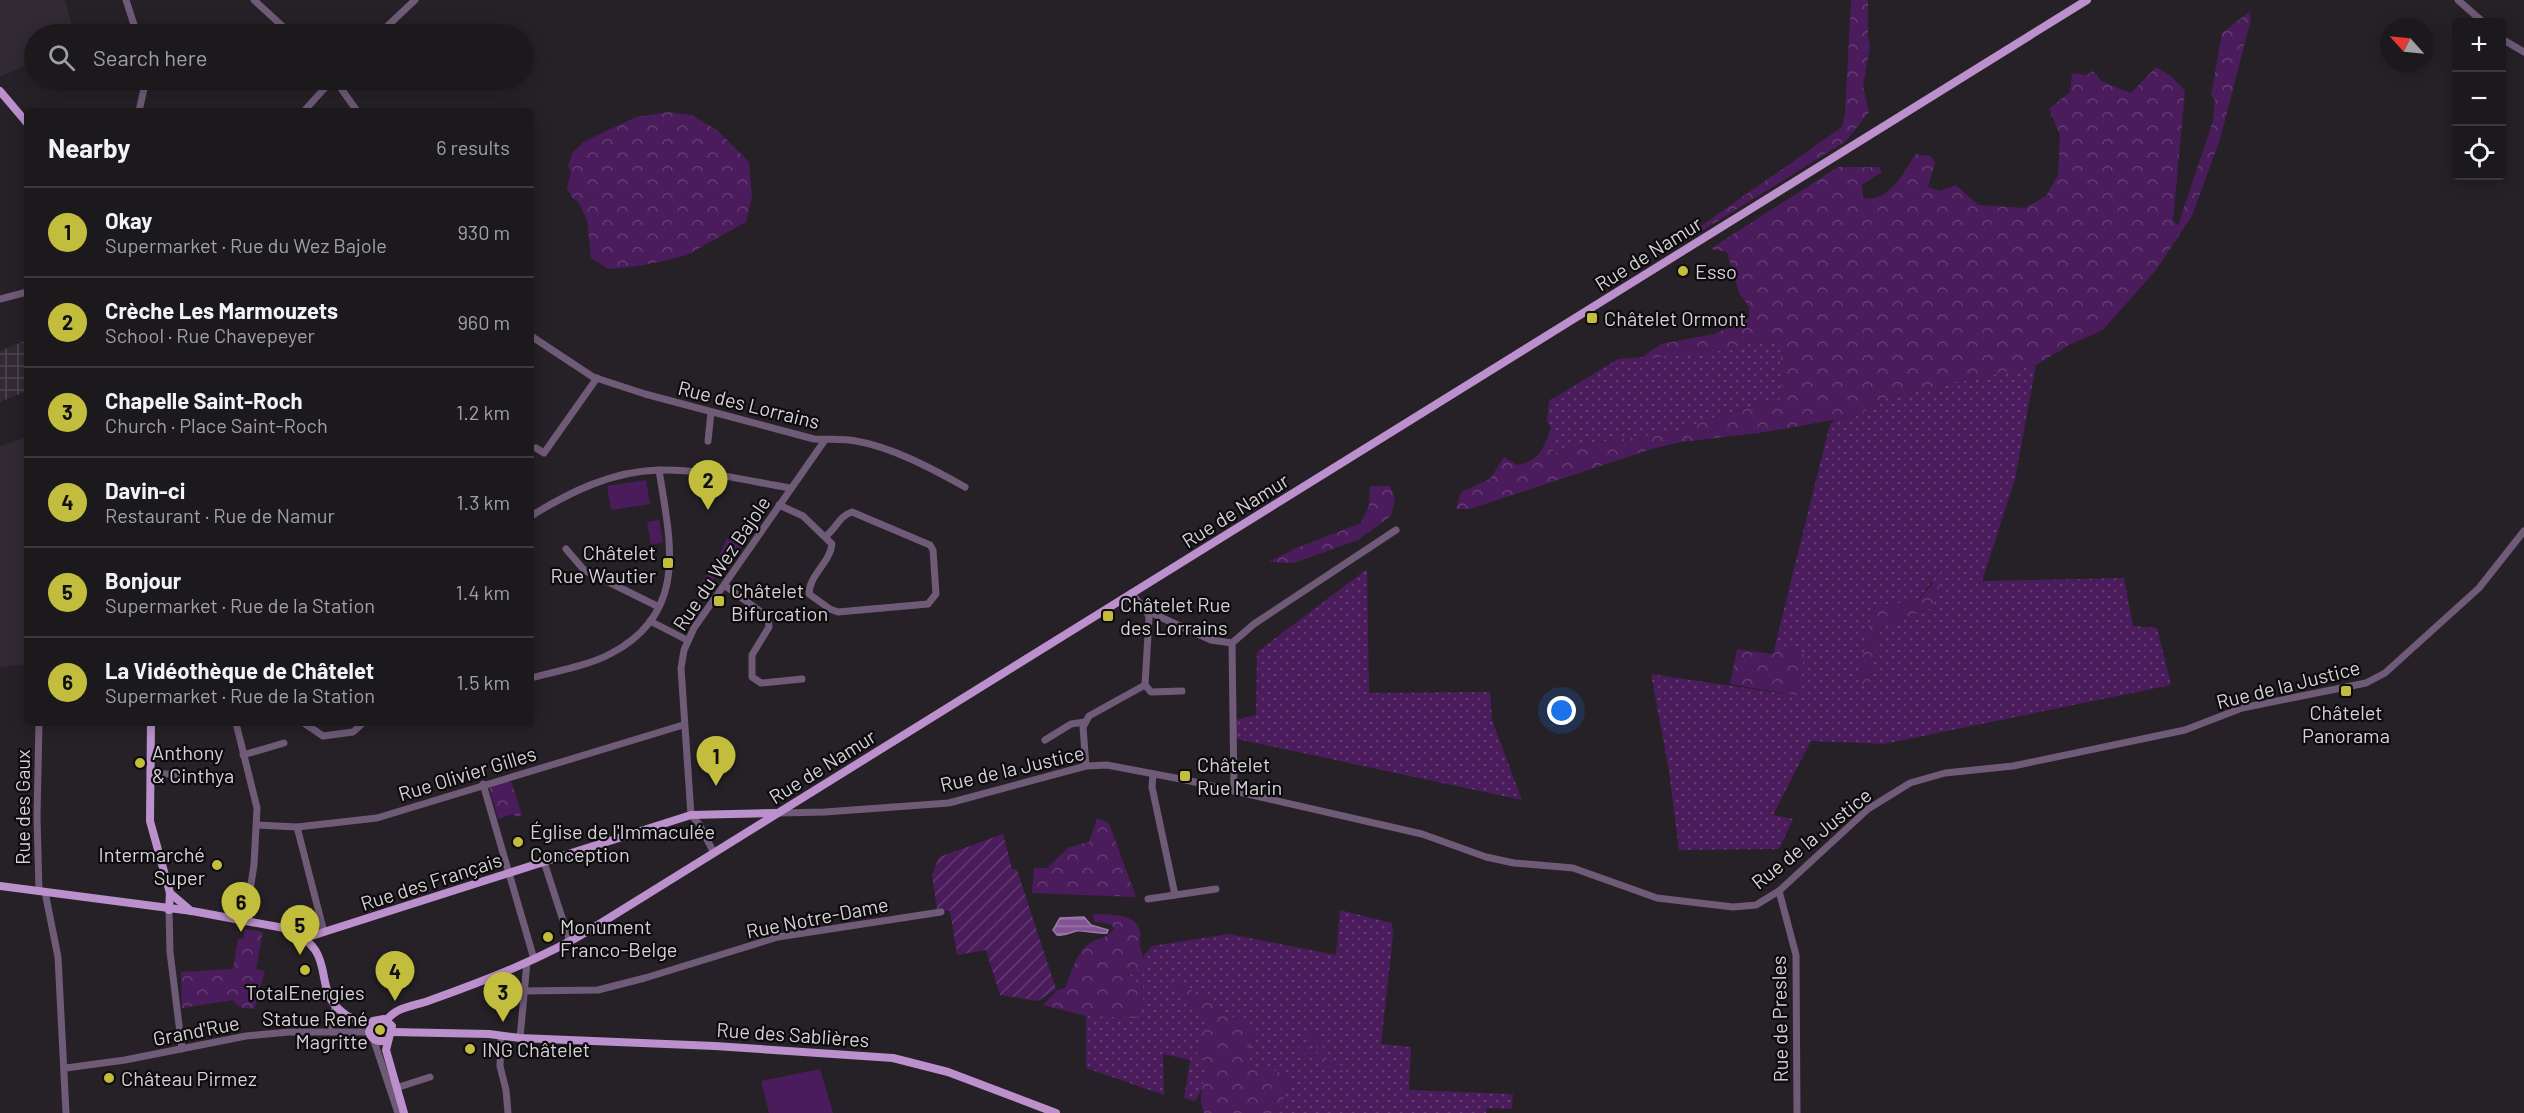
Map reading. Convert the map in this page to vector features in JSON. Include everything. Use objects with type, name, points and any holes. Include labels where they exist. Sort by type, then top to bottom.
[{"type":"main road","name":"Rue de Namur","points":[[387,1020],[399,1010],[531,960],[570,942],[2087,0]]},
{"type":"main road","points":[[0,91],[24,119]]},
{"type":"main road","points":[[151,726],[150,821],[170,893],[169,912]]},
{"type":"main road","name":"Rue des Français","points":[[305,938],[691,814],[776,813]]},
{"type":"main road","points":[[0,886],[169,912],[192,912],[284,928],[305,938],[320,958],[328,989],[335,1005],[371,1031],[380,1041],[389,1036]]},
{"type":"main road","points":[[170,893],[192,912]]},
{"type":"main road","points":[[371,1031],[380,1018],[387,1020],[392,1026],[386,1050],[404,1113]]},
{"type":"main road","name":"Rue des Sablières","points":[[389,1036],[501,1036],[715,1046],[893,1058],[948,1072],[1056,1113]]},
{"type":"street","points":[[126,0],[134,24]]},
{"type":"street","points":[[254,0],[278,24]]},
{"type":"street","points":[[390,24],[415,0]]},
{"type":"street","points":[[2458,0],[2478,18]]},
{"type":"street","points":[[2506,41],[2524,52]]},
{"type":"street","points":[[140,108],[144,90]]},
{"type":"street","points":[[307,108],[324,90]]},
{"type":"street","points":[[341,90],[355,108]]},
{"type":"street","points":[[0,299],[24,293]]},
{"type":"street","name":"Rue des Lorrains","points":[[534,338],[597,378],[711,412],[825,440],[835,438],[864,442],[926,466],[965,487]]},
{"type":"street","points":[[536,448],[544,453],[597,378]]},
{"type":"street","points":[[708,441],[711,412]]},
{"type":"street","name":"Rue du Wez Bajole","points":[[714,853],[699,824],[691,814],[683,725],[681,668],[687,640],[825,440]]},
{"type":"street","points":[[534,514],[560,498],[593,483],[624,474],[659,470],[702,474],[790,488]]},
{"type":"street","points":[[534,677],[610,654],[631,640],[650,621],[659,607],[668,583],[671,559],[659,470]]},
{"type":"street","points":[[779,505],[803,516],[832,544],[831,552],[809,586],[809,594],[830,609],[838,612],[898,607],[928,604],[934,600],[936,594],[933,550],[930,544],[852,512],[846,514],[826,536]]},
{"type":"street","points":[[1131,593],[1147,611],[1210,640],[1232,643],[1254,624],[1396,530]]},
{"type":"street","name":"Rue de la Justice","points":[[776,813],[825,812],[949,802],[1086,766],[1107,765],[1422,834],[1486,857],[1514,863],[1573,868],[1657,898],[1733,907],[1756,904],[1779,891],[1868,809],[1910,783],[1945,773],[2013,766],[2186,730],[2242,708],[2366,683],[2385,673],[2479,588],[2524,531]]},
{"type":"street","points":[[566,549],[584,570],[659,607]]},
{"type":"street","points":[[724,585],[768,617],[769,627],[752,655],[752,677],[761,683],[802,679]]},
{"type":"street","points":[[1147,611],[1149,618],[1145,685],[1151,692],[1182,691]]},
{"type":"street","points":[[650,621],[687,640]]},
{"type":"street","points":[[1232,643],[1234,791]]},
{"type":"street","points":[[1086,766],[1083,727],[1089,716],[1145,685]]},
{"type":"street","points":[[1045,740],[1071,724],[1085,722]]},
{"type":"street","name":"Rue Olivier Gilles","points":[[257,825],[297,827],[377,818],[683,725]]},
{"type":"street","name":"Rue des Gaux","points":[[39,726],[37,817],[42,891],[58,957],[66,1068],[66,1113]]},
{"type":"street","points":[[237,726],[257,808],[254,865],[245,922]]},
{"type":"street","points":[[308,726],[323,736],[353,732],[360,726]]},
{"type":"street","points":[[243,755],[284,743]]},
{"type":"street","points":[[150,773],[221,777]]},
{"type":"street","points":[[1153,774],[1152,787],[1175,895]]},
{"type":"street","points":[[483,784],[510,872],[531,960],[524,991],[520,1038]]},
{"type":"street","points":[[297,827],[324,932]]},
{"type":"street","points":[[544,862],[570,942]]},
{"type":"street","points":[[1148,899],[1216,889]]},
{"type":"street","name":"Rue de Presles","points":[[1779,891],[1796,955],[1797,1113]]},
{"type":"street","points":[[169,912],[170,952],[182,1048]]},
{"type":"street","name":"Rue Notre-Dame","points":[[524,991],[598,990],[778,938],[941,912]]},
{"type":"street","points":[[331,1032],[335,1005]]},
{"type":"street","points":[[371,1031],[398,1113]]},
{"type":"street","name":"Grand'Rue","points":[[66,1068],[125,1060],[246,1036],[371,1031]]},
{"type":"street","points":[[501,1036],[501,1066],[508,1113]]},
{"type":"street","points":[[396,1088],[430,1077]]},
{"type":"shaded area","points":[[0,0],[65,0],[71,24],[24,24],[24,66],[0,77]]},
{"type":"shaded area","points":[[24,341],[24,392],[0,402],[0,351]]},
{"type":"shaded area","points":[[24,438],[24,664],[0,667],[0,446]]},
{"type":"shaded area","points":[[1084,917],[1091,925],[1108,930],[1107,933],[1078,931],[1057,935],[1053,930],[1060,918]]},
{"type":"green space","points":[[1851,0],[1868,0],[1870,46],[1863,86],[1869,112],[1846,141],[1700,232],[1698,228],[1842,127],[1845,113]]},
{"type":"green space","points":[[2249,12],[2251,19],[2221,136],[2192,216],[2156,270],[2103,330],[2069,345],[2036,365],[1875,401],[1861,415],[1759,433],[1681,442],[1655,448],[1470,509],[1456,509],[1461,492],[1490,479],[1504,457],[1517,465],[1536,457],[1551,427],[1553,454],[1583,444],[1677,432],[1723,414],[1782,399],[1780,345],[1764,339],[1729,350],[1639,359],[1661,344],[1714,334],[1749,318],[1749,307],[1739,293],[1727,252],[1710,249],[1838,167],[1879,167],[1882,172],[1862,185],[1863,198],[1880,196],[1900,178],[1916,154],[1931,156],[1935,163],[1928,187],[1939,191],[1956,185],[1978,205],[2025,208],[2046,196],[2058,175],[2060,135],[2049,109],[2070,92],[2072,73],[2087,75],[2093,71],[2101,81],[2131,93],[2156,67],[2171,76],[2185,91],[2173,220],[2178,225],[2213,121],[2215,100],[2211,95],[2222,33]]},
{"type":"green space","points":[[669,112],[691,115],[717,130],[749,162],[752,197],[746,222],[687,255],[632,267],[608,269],[591,258],[587,220],[579,203],[571,196],[567,188],[571,172],[568,166],[573,152],[585,141],[636,117]]},
{"type":"green space","points":[[1764,339],[1780,345],[1782,399],[1723,414],[1677,432],[1583,444],[1552,454],[1551,427],[1547,422],[1549,401],[1618,359],[1729,350]]},
{"type":"green space","points":[[2036,365],[2015,479],[1982,581],[2124,578],[2133,626],[2157,628],[2171,685],[1884,744],[1811,741],[1773,815],[1793,819],[1779,849],[1679,850],[1669,771],[1651,674],[1800,696],[1773,654],[1830,424],[1834,420],[1861,415],[1875,401]],"holes":[[[1932,581],[1932,608],[1881,627],[1866,691],[1881,605],[1917,602]]]},
{"type":"green space","points":[[646,480],[650,504],[611,510],[607,486]]},
{"type":"green space","points":[[1370,486],[1390,486],[1395,498],[1391,516],[1358,540],[1294,563],[1268,562],[1299,547],[1361,523],[1369,506]]},
{"type":"green space","points":[[659,520],[663,542],[651,545],[647,522]]},
{"type":"green space","points":[[727,538],[742,547],[727,561],[702,595],[696,590],[718,559]]},
{"type":"green space","points":[[1367,569],[1369,693],[1490,692],[1492,720],[1522,800],[1237,739],[1235,720],[1256,715],[1257,652]]},
{"type":"green space","points":[[1945,569],[1932,608],[1881,627],[1866,692],[1859,674],[1872,612],[1881,605],[1917,602]]},
{"type":"green space","points":[[1784,647],[1804,653],[1800,696],[1730,684],[1737,649],[1773,654]]},
{"type":"green space","points":[[511,781],[522,815],[516,817],[513,814],[498,819],[489,787]]},
{"type":"green space","points":[[1097,818],[1109,823],[1136,897],[1032,893],[1034,868],[1047,868],[1069,847],[1089,842]]},
{"type":"green space","points":[[1003,834],[1012,869],[1017,870],[1056,989],[1038,1001],[1000,995],[986,950],[957,955],[950,911],[937,910],[932,875],[939,857]]},
{"type":"green space","points":[[1340,910],[1392,923],[1393,936],[1381,1044],[1411,1047],[1409,1090],[1513,1094],[1512,1109],[1487,1108],[1486,1113],[1276,1113],[1291,1081],[1277,1072],[1251,1068],[1248,1050],[1255,1036],[1170,976],[1206,1023],[1208,1068],[1195,1101],[1184,1098],[1190,1060],[1163,1054],[1164,1095],[1086,1068],[1086,1016],[1137,1018],[1128,977],[1143,964],[1144,955],[1152,946],[1229,934],[1336,955]]},
{"type":"green space","points":[[1093,914],[1120,916],[1133,920],[1140,931],[1144,964],[1128,976],[1143,986],[1143,1001],[1137,1018],[1086,1016],[1043,1005],[1057,990],[1065,988],[1083,949],[1090,943],[1108,935],[1114,928],[1111,924],[1094,922]]},
{"type":"green space","points":[[244,929],[263,932],[256,969],[265,971],[254,1009],[239,1007],[233,1000],[182,1008],[181,972],[233,969],[238,939],[244,938]]},
{"type":"green space","points":[[1168,975],[1250,1028],[1255,1036],[1248,1050],[1251,1068],[1277,1071],[1292,1081],[1276,1113],[1204,1113],[1201,1095],[1208,1064],[1197,1054],[1206,1023]]},
{"type":"green space","points":[[1311,1032],[1320,1038],[1326,1058],[1344,1067],[1342,1073],[1305,1054],[1297,1045],[1304,1045],[1318,1054],[1316,1044],[1309,1034]]},
{"type":"green space","points":[[820,1069],[833,1113],[769,1113],[761,1081]]},
{"type":"place","name":"Esso","points":[[1683,271]]},
{"type":"place","name":"Châtelet Ormont","points":[[1592,318]]},
{"type":"place","name":"Crèche Les Marmouzets","points":[[708,510]]},
{"type":"place","name":"Châtelet Rue Wautier","points":[[668,563]]},
{"type":"place","name":"Châtelet Bifurcation","points":[[719,601]]},
{"type":"place","name":"Châtelet Rue des Lorrains","points":[[1108,616]]},
{"type":"place","name":"Châtelet Panorama","points":[[2346,691]]},
{"type":"place","name":"Anthony & Cinthya","points":[[140,763]]},
{"type":"place","name":"Châtelet Rue Marin","points":[[1185,776]]},
{"type":"place","name":"Okay","points":[[716,786]]},
{"type":"place","name":"Église de l'Immaculée Conception","points":[[518,842]]},
{"type":"place","name":"Intermarché Super","points":[[217,865]]},
{"type":"place","name":"La Vidéothèque de Châtelet","points":[[241,932]]},
{"type":"place","name":"Monument Franco-Belge","points":[[548,937]]},
{"type":"place","name":"Bonjour","points":[[300,955]]},
{"type":"place","name":"TotalEnergies","points":[[305,970]]},
{"type":"place","name":"Davin-ci","points":[[395,1001]]},
{"type":"place","name":"Chapelle Saint-Roch","points":[[503,1022]]},
{"type":"place","name":"Statue René Magritte","points":[[380,1030]]},
{"type":"place","name":"ING Châtelet","points":[[470,1049]]},
{"type":"place","name":"Château Pirmez","points":[[109,1078]]}]
